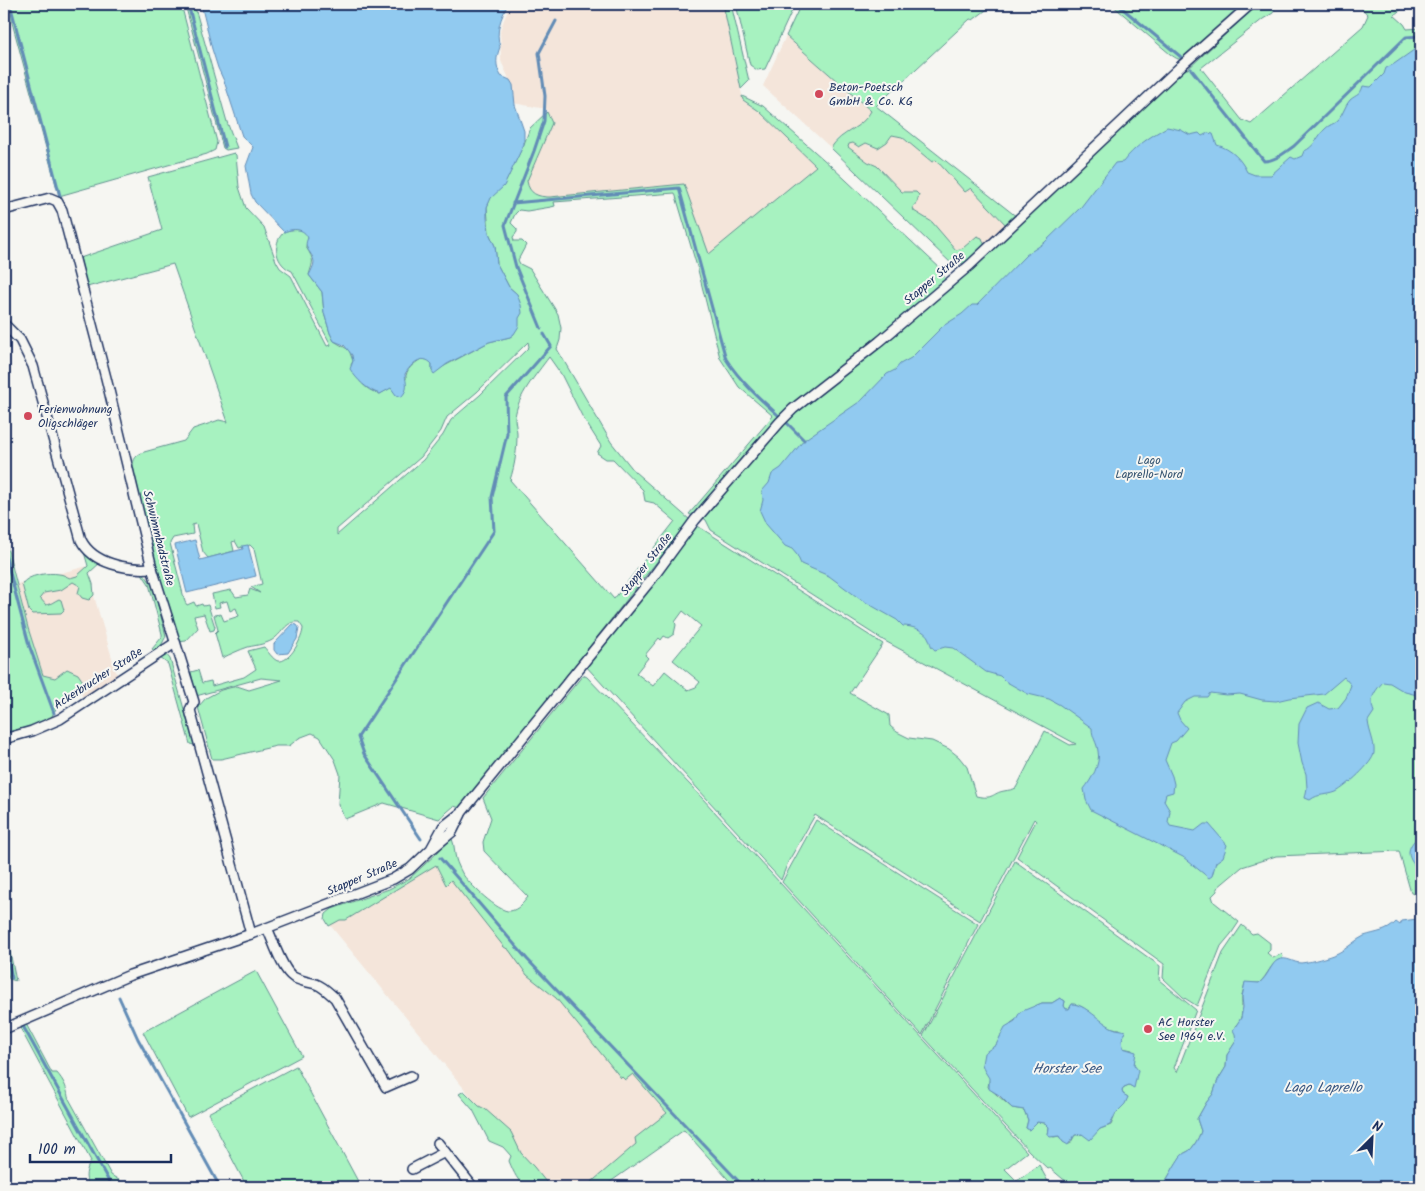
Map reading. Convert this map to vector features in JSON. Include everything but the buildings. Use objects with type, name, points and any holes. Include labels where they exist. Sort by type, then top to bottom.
[{"type":"street","name":"Stapper Straße","points":[[4,1028],[130,975],[267,928],[393,879],[410,869],[431,849],[443,827],[462,812],[651,580],[695,520],[780,422],[793,409],[879,342],[970,265],[1181,66],[1251,4]]},
{"type":"street","name":"Schwimmbadstraße","points":[[4,210],[45,198],[55,199],[60,205],[104,369],[152,568],[194,702],[190,710],[251,934]]},
{"type":"street","points":[[4,324],[20,340],[33,366],[81,540],[85,548],[101,559],[122,566],[143,569],[152,568]]},
{"type":"street","name":"Ackerbrucher Straße","points":[[4,739],[32,731],[60,719],[175,643]]},
{"type":"street","points":[[267,928],[286,969],[292,976],[316,984],[327,990],[335,998],[386,1087],[411,1076]]},
{"type":"street","points":[[438,1143],[473,1187]]},
{"type":"street","points":[[412,1169],[445,1152]]},
{"type":"shaded area","points":[[510,4],[723,4],[743,100],[760,112],[817,166],[709,255],[684,184],[550,197],[536,195],[528,187],[527,181],[552,123],[546,109],[513,103],[514,90],[501,61],[500,30]]},
{"type":"shaded area","points":[[786,36],[871,111],[864,122],[836,140],[831,148],[763,86]]},
{"type":"shaded area","points":[[892,135],[902,137],[932,162],[936,160],[965,192],[971,188],[1007,226],[985,247],[977,237],[963,248],[956,250],[932,222],[914,211],[913,207],[917,202],[902,192],[877,166],[868,162],[848,147],[849,144],[853,143],[859,147],[866,143],[871,147],[887,142]]},
{"type":"shaded area","points":[[88,566],[95,568],[89,573],[117,675],[83,698],[80,690],[84,683],[67,669],[55,678],[43,675],[28,628],[17,584]]},
{"type":"shaded area","points":[[438,853],[673,1120],[590,1187],[545,1187],[325,919],[326,914],[332,909],[389,889],[410,878]]},
{"type":"green space","points":[[7,4],[181,4],[217,142],[215,150],[207,154],[59,196]]},
{"type":"green space","points":[[185,4],[194,4],[227,122],[237,148],[226,150],[223,148]]},
{"type":"green space","points":[[723,4],[731,4],[749,81],[741,89]]},
{"type":"green space","points":[[736,4],[795,4],[765,69],[757,70],[750,65]]},
{"type":"green space","points":[[801,4],[994,4],[973,20],[970,19],[876,106],[1017,217],[1177,67],[1188,69],[1258,4],[1276,4],[1273,13],[1201,68],[1242,120],[1251,124],[1363,26],[1368,15],[1358,4],[1408,4],[1394,15],[1407,29],[1421,28],[1421,896],[1411,893],[1399,851],[1276,856],[1242,867],[1217,888],[1217,891],[1212,896],[1214,902],[1239,922],[1221,946],[1197,1006],[1183,997],[1163,978],[1164,964],[1017,857],[1036,821],[1034,819],[980,921],[815,815],[788,862],[781,880],[584,664],[696,525],[883,644],[850,693],[889,715],[890,726],[897,732],[909,738],[932,741],[949,749],[959,757],[967,767],[976,796],[990,797],[1016,788],[1045,731],[1070,745],[1076,744],[883,640],[711,530],[706,520],[698,514],[745,456],[693,516],[689,514],[773,416],[739,387],[720,358],[698,270],[675,193],[554,202],[555,206],[551,207],[527,211],[519,210],[511,223],[517,229],[513,237],[514,241],[522,241],[526,245],[518,260],[520,264],[530,269],[558,314],[561,328],[557,349],[611,442],[635,472],[690,520],[463,806],[460,808],[454,806],[439,819],[384,803],[345,819],[338,804],[340,774],[335,760],[320,737],[312,733],[299,738],[289,746],[276,746],[221,759],[212,759],[198,707],[206,698],[221,690],[237,686],[249,690],[282,680],[261,678],[196,696],[191,672],[198,670],[202,683],[211,681],[212,686],[244,677],[256,669],[248,651],[264,647],[274,659],[283,661],[295,649],[303,628],[299,622],[291,623],[269,642],[248,647],[222,658],[215,633],[218,630],[214,615],[221,614],[224,621],[239,616],[236,608],[230,611],[227,601],[219,603],[220,607],[215,608],[212,594],[231,590],[236,597],[248,595],[250,589],[260,593],[251,587],[262,584],[254,549],[250,545],[239,548],[235,541],[232,542],[234,551],[208,558],[203,552],[196,524],[192,525],[193,534],[173,538],[170,543],[185,602],[187,605],[194,602],[196,606],[208,605],[215,627],[214,630],[210,631],[204,614],[194,616],[198,628],[186,641],[177,642],[160,584],[133,467],[134,462],[137,456],[144,452],[184,441],[193,429],[219,420],[228,422],[173,264],[87,287],[80,258],[162,230],[148,177],[234,153],[236,155],[239,187],[246,208],[264,227],[276,261],[280,268],[291,276],[327,346],[331,345],[292,271],[282,264],[277,254],[278,242],[284,232],[302,230],[307,234],[306,247],[312,261],[309,275],[322,292],[324,313],[330,333],[334,341],[349,350],[353,361],[351,365],[365,387],[380,394],[406,379],[408,370],[421,359],[428,360],[432,364],[432,371],[437,370],[489,342],[510,337],[514,334],[517,294],[509,287],[497,264],[495,246],[489,233],[487,207],[491,197],[504,185],[530,128],[547,112],[552,123],[527,181],[532,192],[550,197],[684,184],[709,254],[816,166],[759,111],[743,100],[742,96],[763,106],[831,166],[942,270],[945,280],[943,284],[834,371],[936,292],[973,257],[964,263],[953,265],[831,148],[835,142],[862,122],[871,111],[786,36]],"holes":[[[892,135],[902,137],[932,162],[936,160],[965,192],[971,188],[1007,226],[985,246],[982,238],[977,236],[963,248],[956,250],[932,222],[914,211],[913,207],[919,195],[916,192],[902,192],[877,166],[868,162],[848,147],[849,144],[853,143],[859,147],[866,143],[878,148],[887,142]],[[528,342],[529,347],[480,395],[451,420],[443,435],[423,460],[337,535],[337,529],[421,457],[441,431],[447,417],[477,392]],[[549,357],[561,374],[582,416],[601,446],[597,453],[606,459],[613,459],[643,490],[645,501],[654,503],[675,521],[614,599],[510,480],[516,452],[517,434],[515,418],[519,402],[533,378]],[[683,611],[701,626],[673,660],[700,682],[696,687],[688,690],[665,671],[653,686],[636,673],[648,658],[645,655],[659,638],[661,640],[664,636],[668,638],[674,634],[675,622]]]},
{"type":"green space","points":[[1111,4],[1245,4],[1186,57],[1180,59],[1170,54]]},
{"type":"green space","points":[[4,535],[28,628],[43,675],[55,678],[67,669],[78,674],[84,683],[81,689],[61,704],[45,723],[4,733]]},
{"type":"green space","points":[[84,552],[102,561],[89,573],[94,595],[89,600],[82,598],[78,593],[80,586],[73,582],[61,590],[44,593],[40,598],[46,605],[59,599],[61,600],[64,610],[61,613],[32,614],[29,611],[22,584],[28,578],[44,574],[55,573],[70,578],[77,576],[88,566]]},
{"type":"green space","points":[[141,572],[143,572],[153,586],[166,636],[162,644],[155,651],[152,649],[162,637],[162,634],[149,584]]},
{"type":"green space","points":[[166,654],[170,659],[194,745],[190,744],[168,664],[160,658]]},
{"type":"green space","points":[[583,675],[691,786],[1027,1152],[1005,1169],[1017,1181],[1039,1165],[1051,1187],[735,1187],[684,1130],[603,1187],[571,1187],[588,1185],[636,1144],[635,1138],[667,1113],[633,1074],[625,1080],[621,1078],[556,998],[527,975],[509,950],[504,947],[451,880],[446,885],[436,865],[346,920],[340,920],[329,926],[325,919],[326,914],[332,909],[389,889],[410,878],[452,839],[460,870],[477,890],[505,910],[510,911],[520,906],[528,897],[484,851],[483,842],[491,818],[483,798]]},
{"type":"green space","points":[[816,820],[978,924],[922,1035],[782,882]]},
{"type":"green space","points":[[1015,861],[1160,966],[1159,980],[1196,1010],[1174,1068],[1177,1072],[1223,953],[1242,925],[1252,934],[1257,933],[1270,943],[1270,950],[1267,953],[1273,958],[1281,954],[1283,956],[1282,959],[1272,966],[1259,983],[1245,983],[1242,995],[1242,1012],[1235,1026],[1236,1041],[1227,1055],[1226,1067],[1218,1080],[1213,1094],[1197,1119],[1201,1131],[1200,1134],[1192,1148],[1180,1157],[1163,1187],[1077,1187],[1063,1179],[1050,1168],[1048,1169],[1029,1151],[923,1036]],"holes":[[[1060,998],[1065,1001],[1064,1006],[1066,1009],[1069,1009],[1072,1004],[1078,1005],[1107,1025],[1120,1029],[1124,1035],[1122,1040],[1123,1048],[1132,1050],[1134,1057],[1133,1087],[1129,1085],[1124,1087],[1123,1094],[1128,1097],[1116,1113],[1111,1125],[1100,1129],[1096,1133],[1075,1135],[1070,1144],[1063,1142],[1059,1136],[1048,1135],[1049,1127],[1045,1123],[1037,1122],[1029,1130],[1026,1128],[1028,1120],[1024,1110],[1012,1108],[988,1087],[996,1045],[1001,1034],[1011,1023],[1037,1005],[1052,1003]]]},
{"type":"green space","points":[[4,923],[16,981],[9,979],[4,955]]},
{"type":"green space","points":[[256,971],[302,1056],[188,1117],[143,1032]]},
{"type":"green space","points":[[25,1022],[52,1073],[57,1073],[63,1081],[68,1097],[111,1175],[119,1180],[122,1187],[89,1187],[86,1174],[91,1161],[18,1024]]},
{"type":"green space","points":[[296,1066],[361,1187],[247,1187],[208,1113]]},
{"type":"green space","points":[[464,1091],[511,1132],[521,1153],[550,1187],[528,1186],[520,1181],[509,1161],[511,1156],[503,1147],[489,1141],[473,1110],[459,1094]]},
{"type":"water","points":[[201,4],[508,4],[498,30],[500,47],[497,65],[501,76],[510,80],[513,85],[515,105],[524,131],[524,144],[504,186],[491,198],[487,207],[487,218],[489,233],[495,246],[497,264],[509,287],[517,294],[521,305],[522,313],[519,318],[519,326],[514,334],[510,337],[489,342],[447,364],[434,374],[432,364],[424,360],[417,361],[405,374],[406,389],[401,397],[396,395],[391,388],[380,394],[359,381],[350,369],[353,361],[352,355],[344,345],[334,341],[330,333],[324,313],[322,292],[309,275],[314,262],[306,245],[308,238],[304,232],[298,230],[284,232],[255,202],[251,194],[246,166],[253,147],[242,136],[212,49]]},
{"type":"water","name":"Lago Laprello-Nord","points":[[1421,45],[1421,696],[1405,692],[1390,683],[1383,682],[1373,696],[1374,712],[1368,721],[1374,745],[1374,753],[1369,763],[1352,780],[1336,792],[1316,796],[1310,800],[1305,798],[1307,788],[1306,774],[1298,743],[1299,724],[1307,708],[1318,703],[1329,709],[1338,708],[1346,698],[1351,685],[1344,677],[1324,694],[1276,701],[1262,700],[1240,694],[1210,693],[1207,697],[1195,697],[1185,702],[1177,713],[1187,728],[1176,741],[1171,743],[1165,760],[1174,784],[1173,792],[1166,794],[1164,801],[1170,811],[1168,822],[1170,826],[1195,831],[1204,824],[1209,824],[1227,845],[1223,857],[1216,862],[1212,876],[1209,878],[1183,857],[1091,810],[1086,800],[1084,789],[1097,766],[1099,756],[1092,728],[1049,699],[1028,694],[1005,681],[1000,676],[986,672],[953,648],[945,647],[935,650],[922,631],[903,626],[897,620],[860,599],[829,576],[801,564],[792,549],[785,546],[766,524],[760,511],[763,500],[762,491],[769,483],[772,474],[781,468],[804,440],[862,400],[887,374],[911,358],[943,326],[972,305],[977,305],[1026,255],[1044,243],[1081,207],[1115,163],[1123,162],[1132,151],[1149,138],[1167,127],[1181,130],[1190,135],[1199,133],[1202,136],[1208,133],[1213,134],[1217,145],[1235,155],[1247,172],[1255,175],[1271,175],[1291,157],[1295,159],[1302,156],[1304,151],[1311,147],[1326,128],[1338,120],[1348,102],[1359,93],[1363,86],[1371,87],[1384,74],[1386,68]]},
{"type":"water","points":[[195,540],[200,560],[243,549],[242,546],[248,545],[256,576],[187,593],[175,545]]},
{"type":"water","points":[[293,624],[299,628],[297,639],[288,653],[277,654],[274,650],[274,644]]},
{"type":"water","points":[[1421,834],[1421,873],[1412,862],[1409,853],[1412,844]]},
{"type":"water","name":"Lago Laprello","points":[[1418,917],[1421,918],[1421,1187],[1163,1187],[1180,1157],[1192,1148],[1200,1134],[1201,1131],[1197,1119],[1213,1094],[1218,1080],[1226,1067],[1227,1055],[1236,1041],[1233,1030],[1241,1018],[1245,982],[1259,983],[1278,960],[1287,959],[1301,963],[1325,958],[1334,955],[1364,936],[1385,930],[1396,922],[1400,925],[1402,921],[1417,919]]},
{"type":"water","name":"Horster See","points":[[1060,998],[1065,1001],[1064,1006],[1066,1009],[1069,1009],[1072,1004],[1077,1005],[1113,1028],[1125,1031],[1122,1040],[1123,1048],[1136,1052],[1134,1065],[1138,1070],[1134,1088],[1129,1085],[1124,1087],[1123,1094],[1128,1097],[1110,1125],[1100,1129],[1090,1140],[1082,1134],[1075,1135],[1068,1145],[1059,1136],[1050,1137],[1048,1135],[1049,1127],[1045,1123],[1037,1122],[1029,1130],[1026,1128],[1028,1120],[1024,1110],[1012,1108],[999,1095],[989,1089],[989,1078],[982,1064],[984,1053],[996,1045],[1005,1027],[1015,1021],[1020,1012],[1042,1003],[1052,1003]]},
{"type":"waterway","points":[[10,4],[60,196]]},
{"type":"waterway","points":[[188,4],[225,147]]},
{"type":"waterway","points":[[1117,4],[1181,57]]},
{"type":"waterway","points":[[541,328],[516,267],[505,225],[544,121],[545,96],[539,53],[556,21]]},
{"type":"waterway","points":[[1191,69],[1264,161],[1268,161],[1280,156],[1294,146],[1406,37],[1421,36]]},
{"type":"waterway","points":[[513,203],[679,188],[726,359],[744,382],[778,415]]},
{"type":"waterway","points":[[421,839],[364,754],[358,737],[494,531],[492,497],[507,434],[506,397],[551,346],[544,334]]},
{"type":"waterway","points":[[787,423],[804,440]]},
{"type":"waterway","points":[[4,550],[29,645],[54,713]]},
{"type":"waterway","points":[[440,858],[527,959],[744,1187]]},
{"type":"waterway","points":[[4,942],[12,978]]},
{"type":"waterway","points":[[119,997],[138,1039],[220,1187]]},
{"type":"waterway","points":[[23,1026],[112,1187]]},
{"type":"place","name":"Beton-Poetsch GmbH & Co. KG","points":[[819,94]]},
{"type":"place","name":"Ferienwohnung Oligschläger","points":[[28,416]]},
{"type":"place","name":"AC Horster See 1964 e.V.","points":[[1148,1029]]}]
